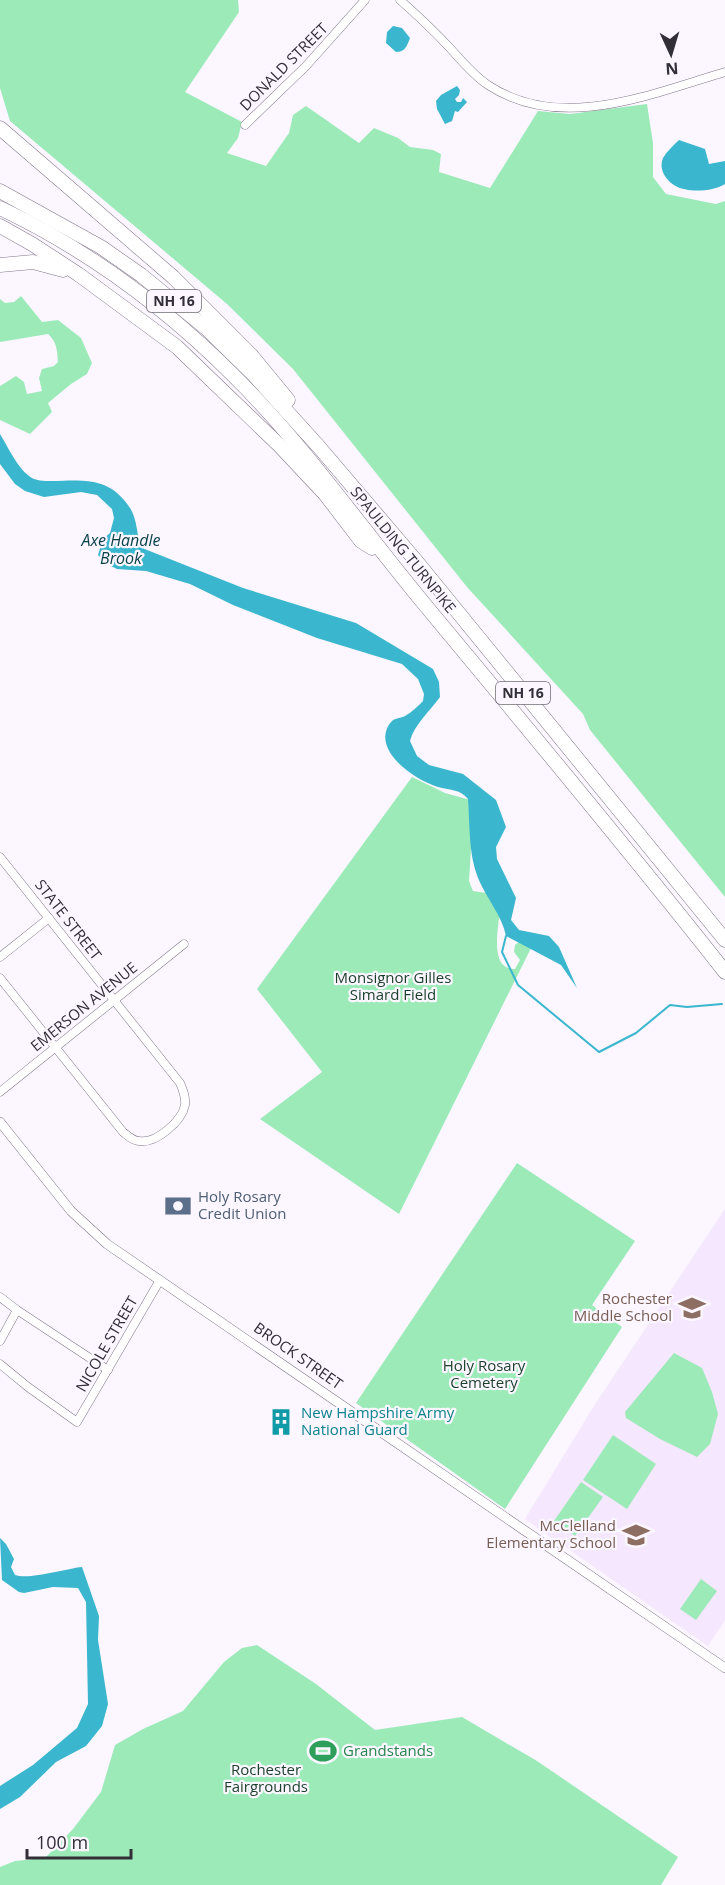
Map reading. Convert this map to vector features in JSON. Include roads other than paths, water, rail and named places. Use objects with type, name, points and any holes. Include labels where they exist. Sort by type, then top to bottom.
[{"type":"highway","points":[[0,128],[173,277],[219,320],[284,394],[307,425],[319,447]]},
{"type":"highway","name":"SPAULDING TURNPIKE","points":[[0,190],[101,247],[173,300],[230,350],[319,447],[417,562],[725,940]]},
{"type":"highway","name":"SPAULDING TURNPIKE","points":[[0,208],[40,228],[94,262],[158,308],[233,374],[293,441],[725,972]]},
{"type":"highway","points":[[0,226],[78,274],[169,341],[251,416],[317,486],[361,541],[385,556]]},
{"type":"highway","points":[[0,265],[33,262],[78,274]]},
{"type":"street","name":"DONALD STREET","points":[[246,125],[300,72],[365,0]]},
{"type":"street","points":[[400,0],[421,18],[463,63],[488,84],[513,98],[545,107],[571,109],[615,102],[725,72]]},
{"type":"street","name":"STATE STREET","points":[[0,857],[180,1083],[185,1106],[182,1114],[171,1126],[148,1141],[140,1142],[127,1135],[54,1048],[0,978]]},
{"type":"street","points":[[0,957],[50,918]]},
{"type":"street","name":"EMERSON AVENUE","points":[[0,1092],[184,944]]},
{"type":"street","name":"BROCK STREET","points":[[0,1122],[57,1194],[85,1225],[107,1244],[725,1668]]},
{"type":"street","name":"NICOLE STREET","points":[[0,1364],[77,1422],[160,1280]]},
{"type":"street","points":[[0,1297],[108,1370]]},
{"type":"street","points":[[0,1341],[17,1310]]},
{"type":"water","points":[[393,26],[402,28],[410,38],[405,48],[399,52],[386,43],[387,32]]},
{"type":"water","points":[[457,86],[460,90],[455,99],[461,102],[463,98],[467,102],[458,112],[455,111],[452,121],[445,124],[437,109],[436,101],[441,95]]},
{"type":"water","points":[[679,140],[705,149],[709,164],[725,161],[725,184],[710,189],[694,190],[679,188],[670,182],[662,168],[663,158]]},
{"type":"water","name":"Axe Handle Brook","points":[[0,434],[17,462],[31,478],[43,481],[96,482],[114,491],[133,513],[142,548],[243,588],[356,623],[433,669],[439,682],[440,697],[419,724],[410,741],[417,756],[429,765],[463,774],[496,800],[506,827],[496,847],[497,859],[516,898],[511,920],[519,930],[549,936],[559,947],[577,988],[561,965],[506,936],[475,868],[471,849],[468,799],[458,792],[438,787],[415,776],[400,764],[389,750],[385,737],[390,723],[408,714],[423,701],[424,694],[418,679],[402,664],[317,638],[233,605],[190,584],[146,571],[117,569],[107,564],[98,555],[103,539],[110,533],[114,518],[112,509],[97,495],[81,492],[44,497],[25,491],[15,484],[0,464]]},
{"type":"water","points":[[0,1538],[14,1559],[11,1567],[15,1575],[38,1575],[82,1567],[99,1616],[98,1640],[108,1704],[102,1726],[86,1746],[56,1762],[20,1797],[0,1809],[0,1786],[33,1765],[77,1728],[88,1704],[86,1602],[78,1588],[53,1587],[24,1593],[2,1580]]},
{"type":"waterway","name":"Axe Handle Brook","points":[[506,936],[502,952],[518,985],[599,1052],[636,1033],[670,1005],[687,1007],[722,1004]]},
{"type":"place","name":"Holy Rosary Credit Union","points":[[178,1206]]},
{"type":"place","name":"Rochester Middle School","points":[[692,1308]]},
{"type":"place","name":"New Hampshire Army National Guard","points":[[281,1422]]},
{"type":"place","name":"McClelland Elementary School","points":[[636,1535]]},
{"type":"place","name":"Grandstands","points":[[323,1751]]},
{"type":"park label","name":"Monsignor Gilles Simard Field","points":[[393,986]]},
{"type":"park label","name":"Holy Rosary Cemetery","points":[[484,1374]]},
{"type":"park label","name":"Rochester Fairgrounds","points":[[266,1778]]}]
